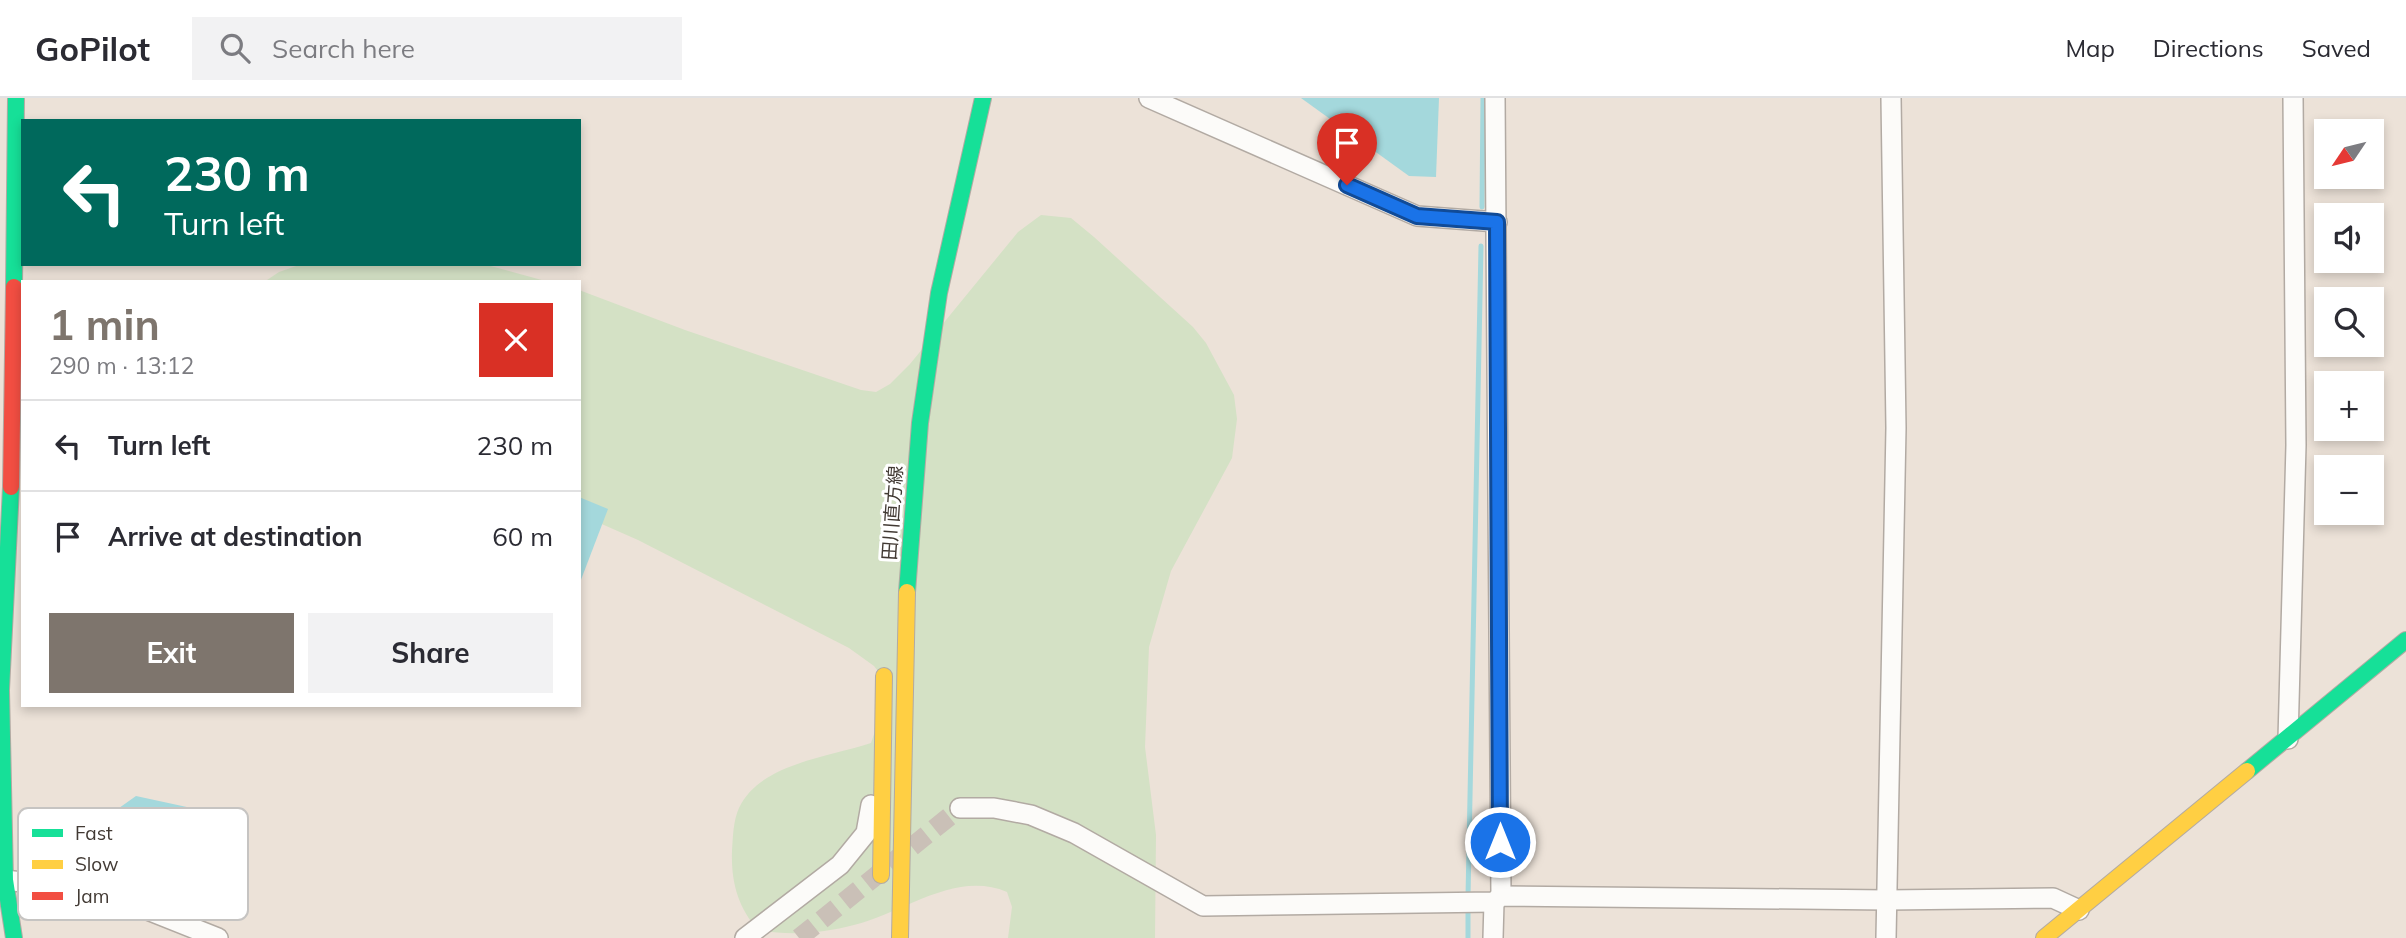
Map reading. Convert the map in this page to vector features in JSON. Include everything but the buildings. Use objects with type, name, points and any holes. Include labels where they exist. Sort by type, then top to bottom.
[{"type":"main road","points":[[14,938],[5,880],[1,797],[1,690],[11,504],[7,210],[16,98]]},
{"type":"main road","name":"田川直方線","points":[[900,938],[905,616],[920,423],[939,293],[983,98]]},
{"type":"main road","points":[[2044,938],[2406,640]]},
{"type":"main road","points":[[881,886],[884,654]]},
{"type":"street","points":[[1149,98],[1417,216],[1497,222]]},
{"type":"street","points":[[1493,938],[1497,899],[1495,98]]},
{"type":"street","points":[[1886,938],[1896,428],[1891,98]]},
{"type":"street","points":[[2288,739],[2296,445],[2293,98]]},
{"type":"street","points":[[745,938],[840,865],[866,833],[882,749]]},
{"type":"street","points":[[960,808],[994,808],[1031,815],[1074,833],[1203,906],[1497,899],[2053,898],[2079,910]]},
{"type":"street","points":[[5,880],[18,882]]},
{"type":"street","points":[[173,920],[218,938]]},
{"type":"green space","points":[[1041,215],[1071,218],[1193,327],[1206,343],[1234,395],[1237,419],[1232,458],[1171,571],[1149,647],[1145,747],[1156,835],[1155,938],[1008,938],[1012,907],[1007,892],[968,886],[930,896],[843,928],[794,933],[758,930],[745,912],[737,894],[733,873],[733,835],[739,808],[749,793],[779,771],[871,743],[890,687],[874,666],[849,648],[638,540],[581,515],[581,291],[685,330],[861,390],[876,392],[890,384],[910,364],[1018,232]]},
{"type":"green space","points":[[296,266],[490,266],[542,280],[267,280]]},
{"type":"water","points":[[1301,98],[1439,98],[1436,177],[1409,176]]},
{"type":"water","points":[[581,498],[608,509],[581,580]]},
{"type":"water","points":[[136,796],[191,808],[119,808]]},
{"type":"waterway","points":[[1482,207],[1483,98]]},
{"type":"waterway","points":[[1468,897],[1481,246]]},
{"type":"waterway","points":[[1468,907],[1468,938]]},
{"type":"tunnel","points":[[799,938],[960,808]]},
{"type":"traffic: fast","points":[[14,287],[16,98]]},
{"type":"traffic: fast","points":[[907,592],[920,423],[939,293],[983,98]]},
{"type":"traffic: fast","points":[[11,487],[1,690],[5,880],[14,938]]},
{"type":"traffic: fast","points":[[2247,771],[2406,640]]},
{"type":"traffic: slow","points":[[900,938],[907,592]]},
{"type":"traffic: slow","points":[[881,875],[884,676]]},
{"type":"traffic: slow","points":[[2044,938],[2247,771]]},
{"type":"traffic: jam","points":[[11,487],[14,287]]},
{"type":"route","points":[[1347,185],[1417,216],[1497,222],[1500,842]]}]
